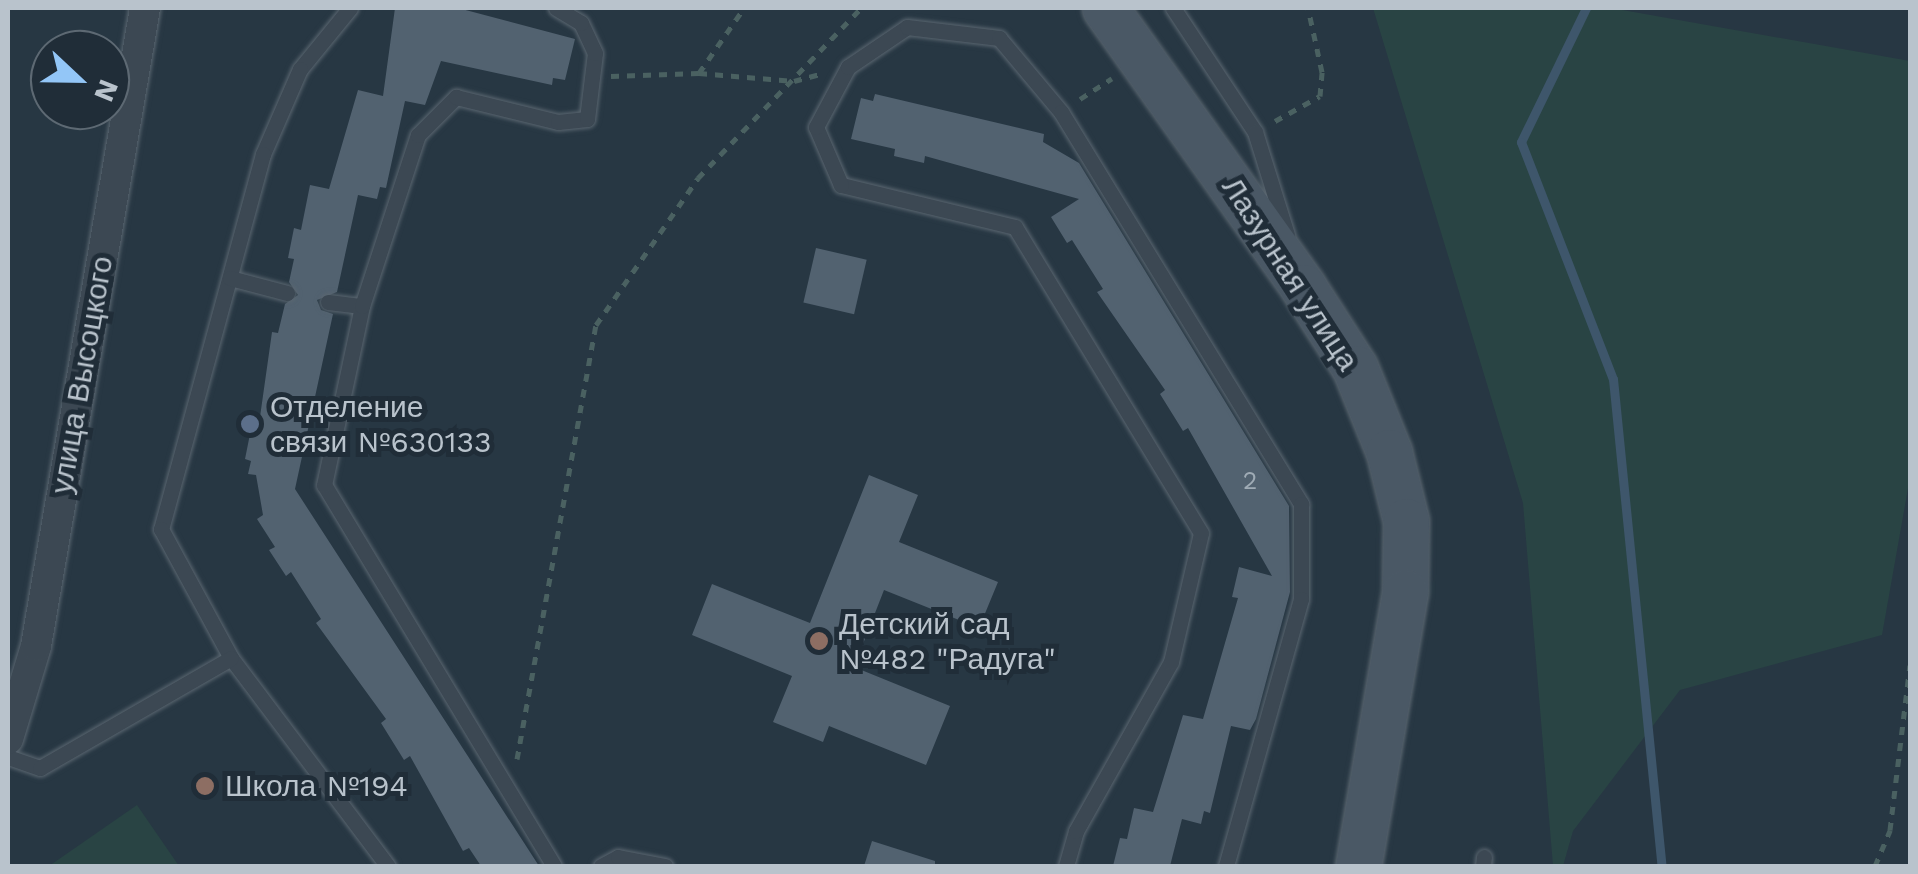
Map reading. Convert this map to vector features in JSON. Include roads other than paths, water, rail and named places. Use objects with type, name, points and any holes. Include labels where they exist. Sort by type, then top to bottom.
[{"type":"street","name":"улица Высоцкого","points":[[8,739],[36,646],[145,8]]},
{"type":"street","name":"Лазурная улица","points":[[1105,8],[1303,287],[1355,368],[1389,452],[1406,521],[1405,592],[1358,866]]},
{"type":"lane","points":[[350,8],[300,69],[264,154],[161,528],[231,658],[388,866]]},
{"type":"lane","points":[[554,866],[324,485],[362,306],[418,135],[456,97],[558,122],[586,119],[595,76],[595,53],[581,23],[556,8]]},
{"type":"lane","points":[[1174,8],[1255,132],[1303,287]]},
{"type":"lane","points":[[1066,866],[1076,831],[1171,662],[1202,534],[1015,227],[841,185],[816,127],[848,67],[906,27],[999,38],[1061,112],[1301,504],[1301,599],[1226,866]]},
{"type":"lane","points":[[230,278],[287,293]]},
{"type":"lane","points":[[328,302],[362,306]]},
{"type":"lane","points":[[8,757],[40,768],[231,658]]},
{"type":"lane","points":[[600,866],[618,857],[665,866]]},
{"type":"waterway","points":[[1586,8],[1521,142],[1613,379],[1662,866]]},
{"type":"place","name":"Отделение связи №630133","points":[[250,424]]},
{"type":"place","name":"Детский сад №482 \"Радуга\"","points":[[819,641]]},
{"type":"place","name":"Школа №194","points":[[205,786]]}]
